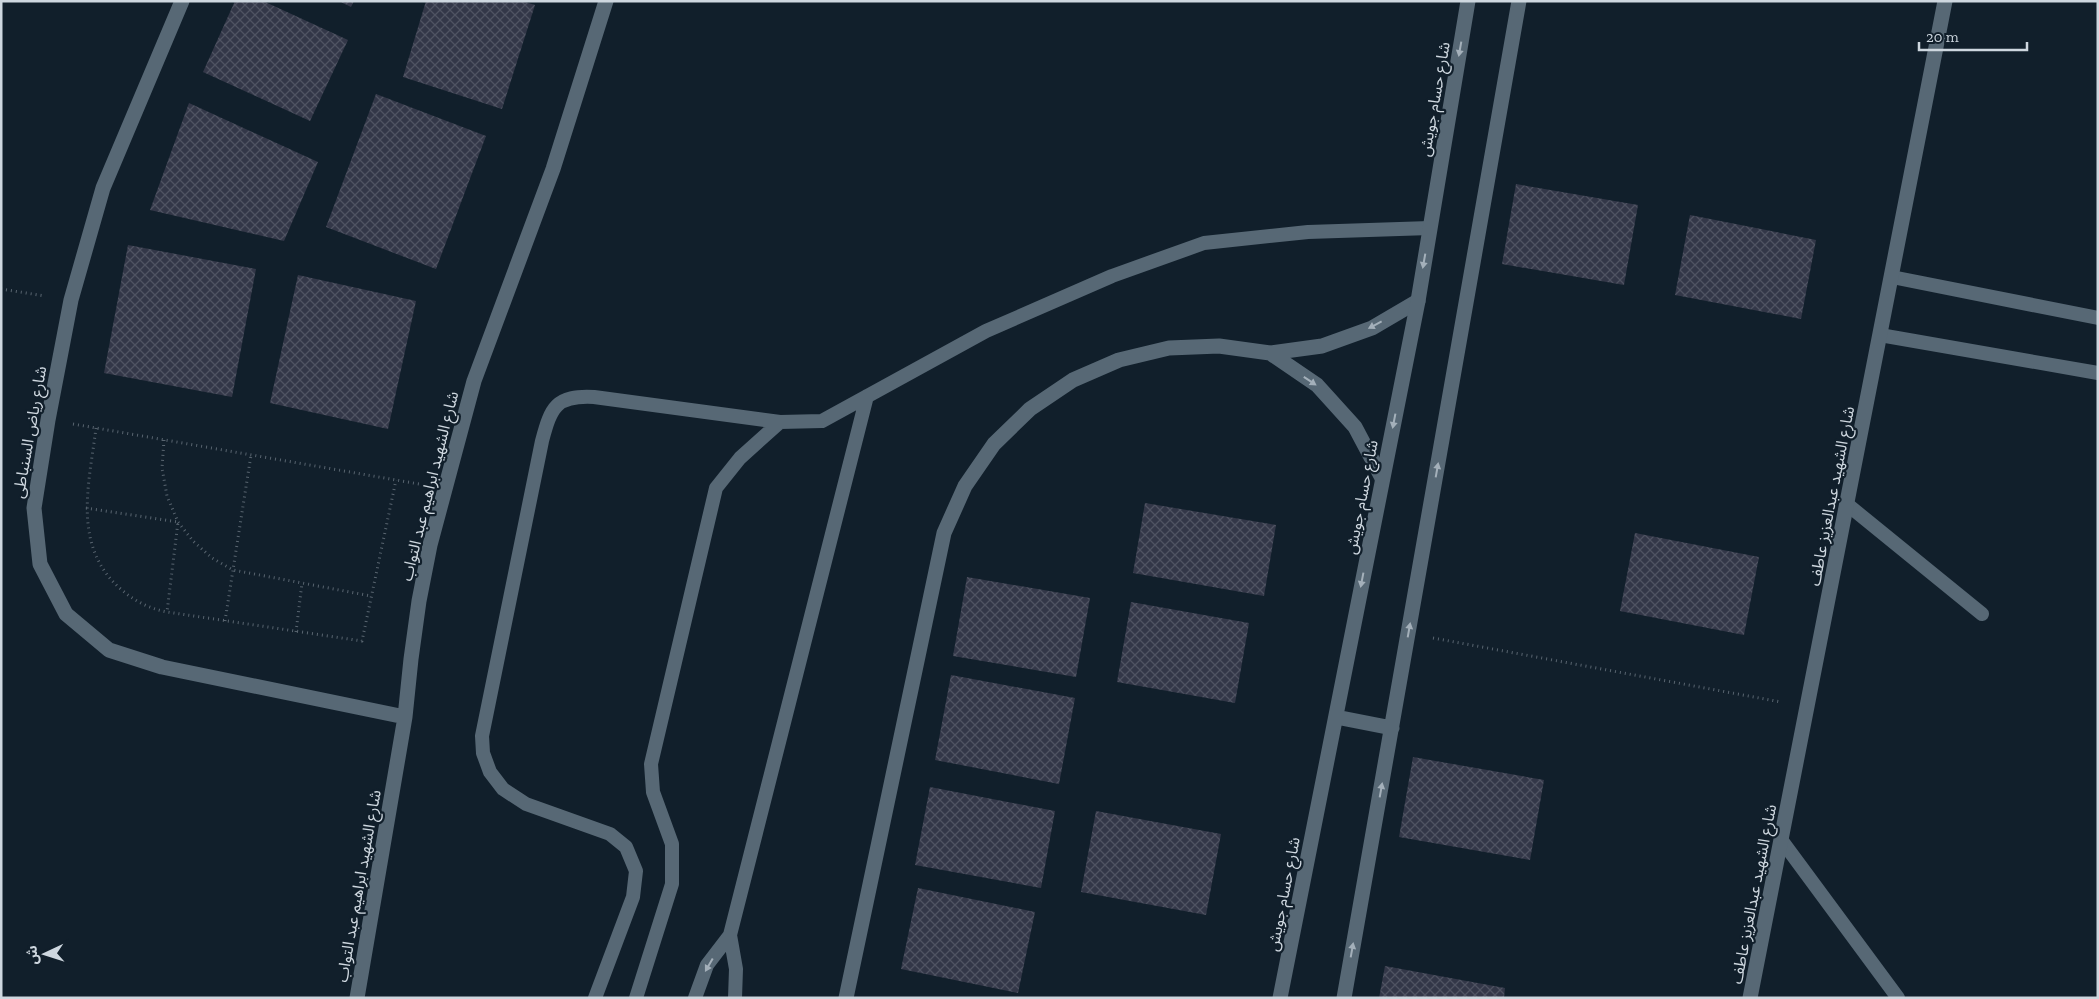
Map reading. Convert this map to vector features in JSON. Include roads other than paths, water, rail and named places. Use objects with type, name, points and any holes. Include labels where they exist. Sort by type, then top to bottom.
[{"type":"street","name":"شارع رياض السنباطى","points":[[182,1],[103,188],[71,300],[48,420],[34,508],[40,564],[66,614],[109,650],[162,667],[405,717]]},
{"type":"street","name":"شارع الشهيد ابراهيم عبد التواب","points":[[357,998],[405,717],[410,659],[419,601],[445,488],[474,381],[553,170],[606,1]]},
{"type":"street","name":"شارع حسام جويش","points":[[1280,998],[1418,301],[1468,1]]},
{"type":"street","points":[[1344,998],[1519,1]]},
{"type":"street","name":"شارع الشهيد عبدالعزيز عاطف","points":[[1750,998],[1848,505],[1945,1]]},
{"type":"street","points":[[846,998],[944,533],[965,486],[994,444],[1030,409],[1073,380],[1111,363],[1168,348],[1220,346],[1270,353],[1322,346],[1372,328],[1418,301]]},
{"type":"street","points":[[1270,353],[1317,385],[1355,427],[1382,478]]},
{"type":"street","points":[[1336,717],[1392,728]]},
{"type":"lane","points":[[596,998],[633,897],[636,871],[626,847],[610,834],[526,804],[503,789],[490,772],[483,753],[482,736],[542,441],[549,417],[560,402],[576,396],[594,397],[780,422],[822,421],[986,331],[1112,276],[1204,243],[1308,232],[1430,228]]},
{"type":"lane","points":[[1892,277],[2098,318]]},
{"type":"lane","points":[[1880,335],[2098,373]]},
{"type":"lane","points":[[695,998],[708,965],[730,935],[867,396]]},
{"type":"lane","points":[[636,998],[672,884],[672,844],[653,792],[651,764],[716,488],[740,458],[780,422]]},
{"type":"lane","points":[[1848,505],[1982,614]]},
{"type":"lane","points":[[1782,841],[1898,998]]},
{"type":"lane","points":[[730,935],[736,969],[735,998]]}]
